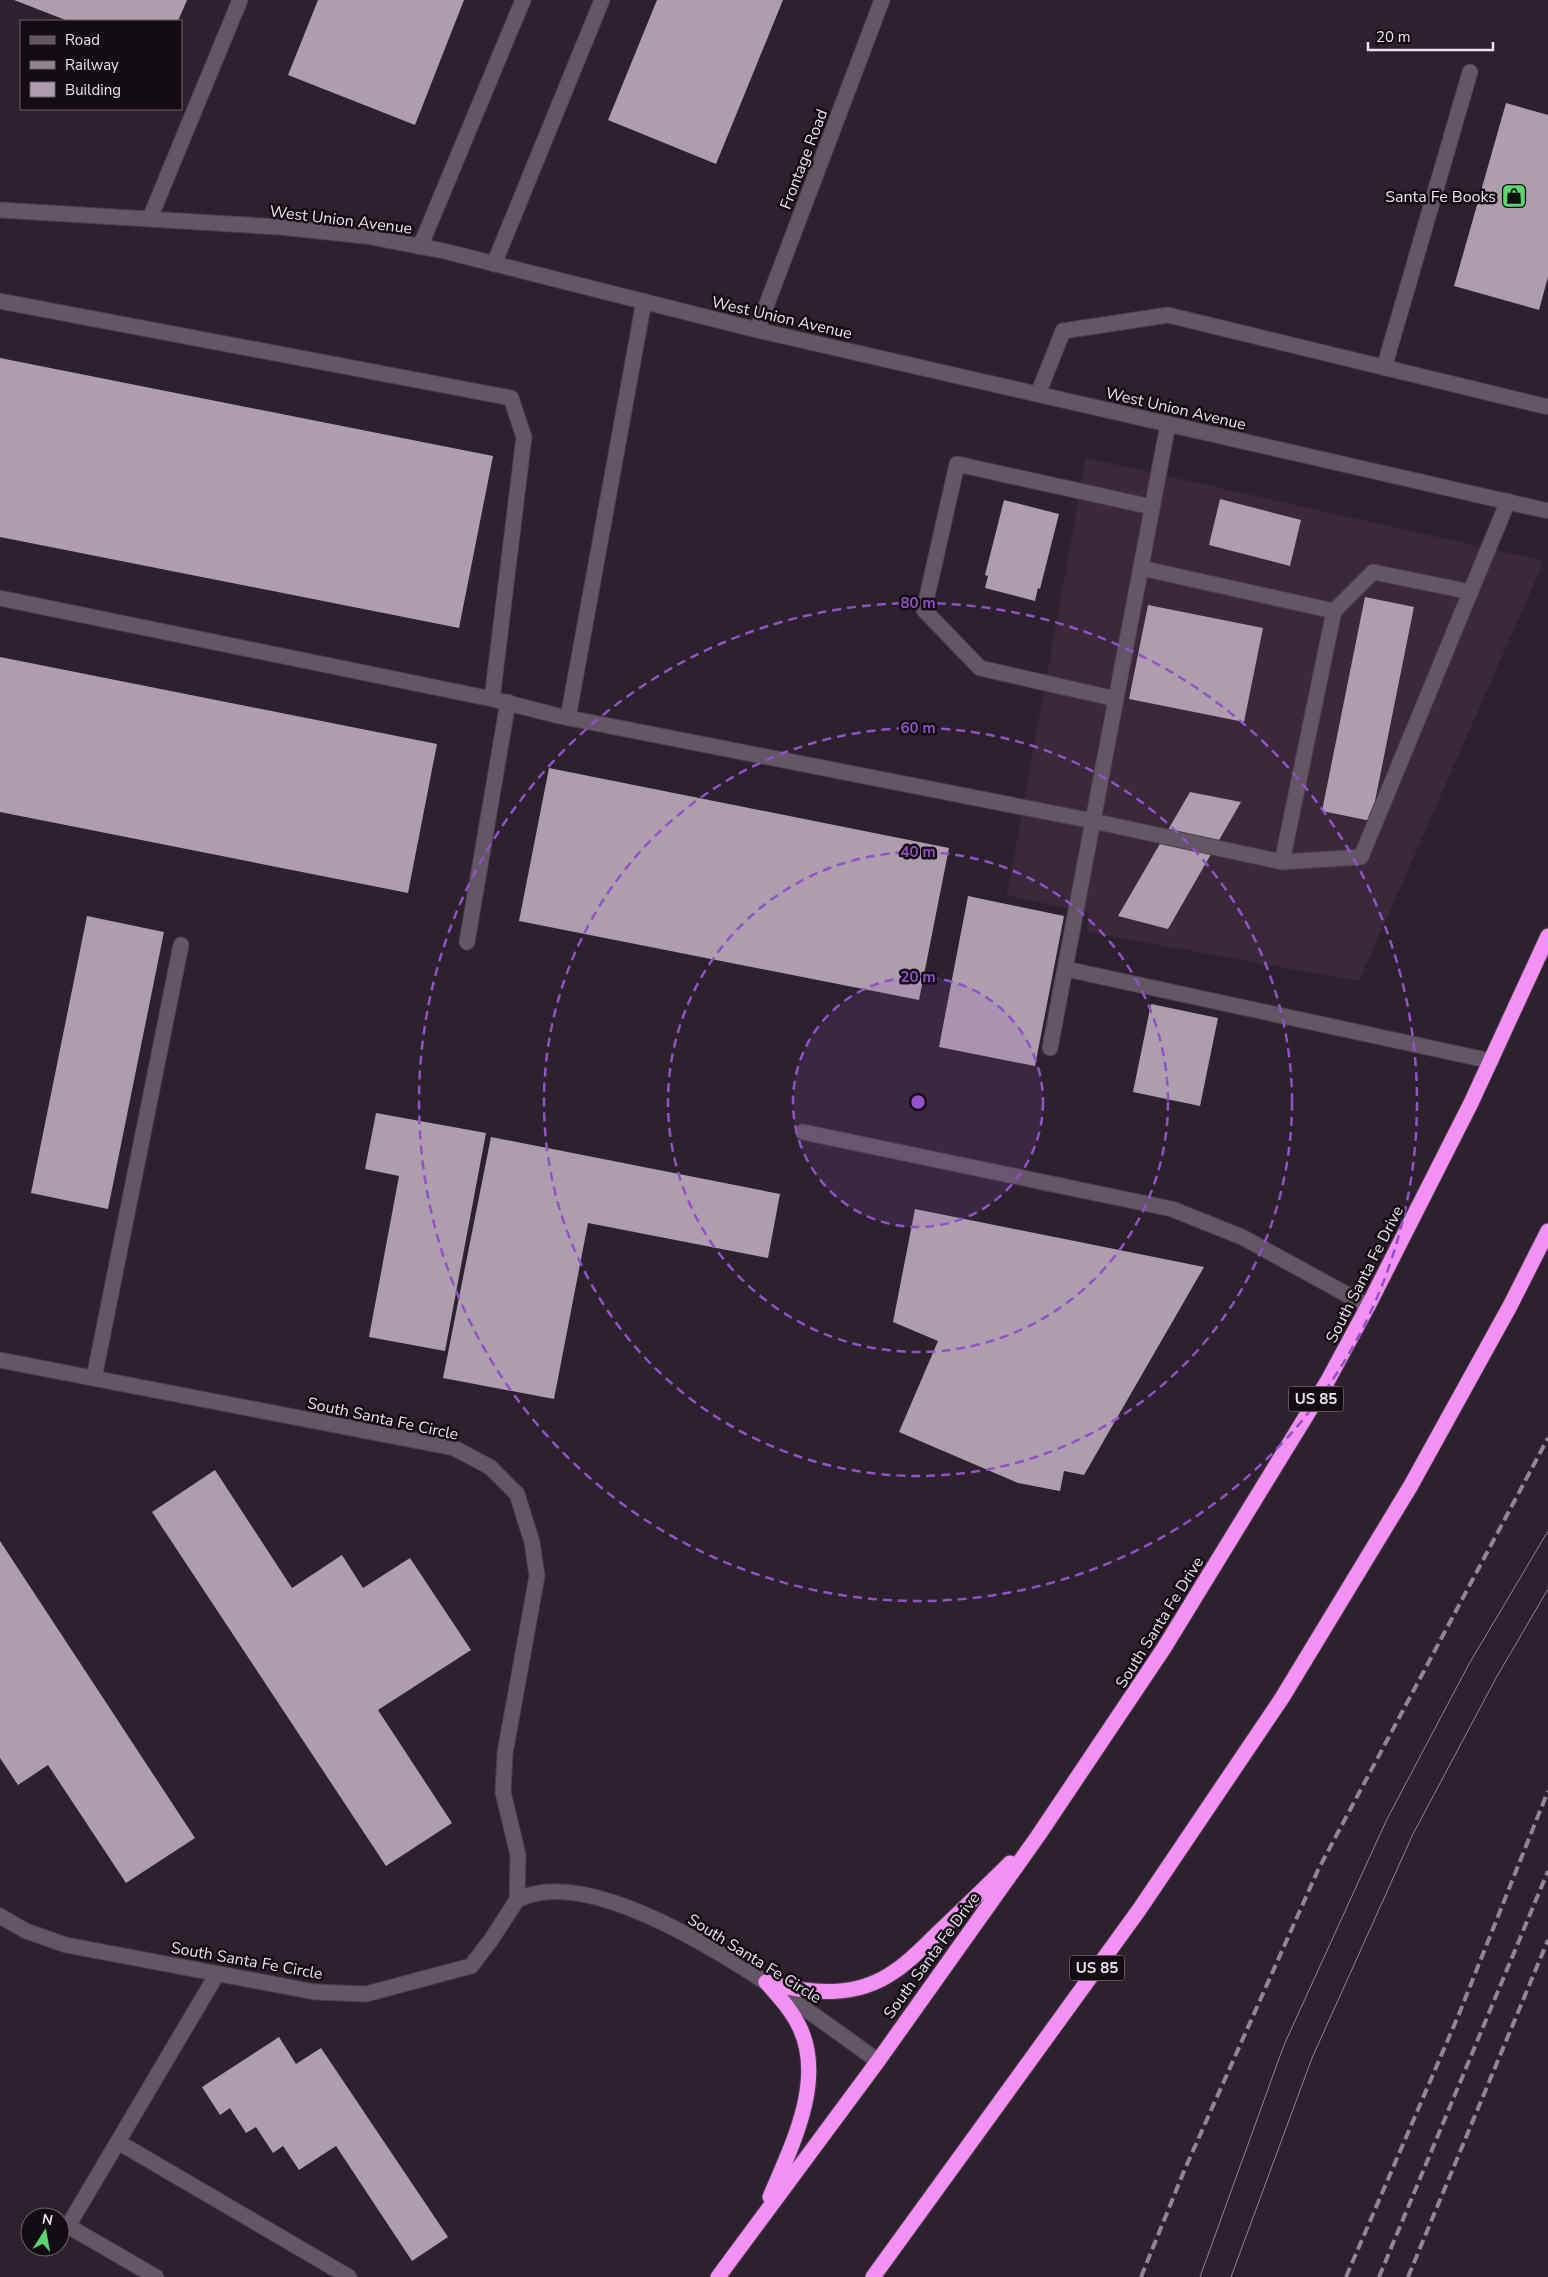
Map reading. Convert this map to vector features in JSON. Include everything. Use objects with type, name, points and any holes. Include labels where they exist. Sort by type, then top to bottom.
[{"type":"highway","name":"South Santa Fe Drive","points":[[718,2277],[878,2060],[1038,1836],[1142,1685],[1327,1382],[1368,1306],[1491,1061],[1548,936]]},
{"type":"highway","name":"US 85","points":[[873,2277],[1139,1910],[1282,1698],[1410,1487],[1510,1306],[1548,1230]]},
{"type":"highway","points":[[766,1982],[796,1990],[838,1992],[861,1988],[895,1972],[1038,1836]]},
{"type":"highway","points":[[760,2221],[791,2146],[808,2084],[808,2062],[801,2029],[790,2009],[766,1982]]},
{"type":"street","points":[[150,218],[240,0]]},
{"type":"street","points":[[420,247],[523,0]]},
{"type":"street","points":[[494,264],[602,0]]},
{"type":"street","name":"Frontage Road","points":[[757,330],[882,0]]},
{"type":"street","points":[[1384,368],[1470,72]]},
{"type":"street","name":"West Union Avenue","points":[[0,210],[280,227],[365,236],[494,264],[757,330],[1548,511]]},
{"type":"street","points":[[0,301],[511,398],[524,438],[492,699]]},
{"type":"street","points":[[568,718],[644,301]]},
{"type":"street","points":[[1038,394],[1063,331],[1168,315],[1548,407]]},
{"type":"street","points":[[1050,1048],[1168,424]]},
{"type":"street","points":[[1116,699],[980,668],[924,610],[957,464],[1152,507]]},
{"type":"street","points":[[0,598],[508,702],[568,718],[1093,821],[1282,862],[1361,857],[1508,501]]},
{"type":"street","points":[[1141,568],[1334,611]]},
{"type":"street","points":[[1282,862],[1334,611],[1373,572],[1471,592]]},
{"type":"street","points":[[467,942],[508,702]]},
{"type":"street","points":[[94,1378],[181,945]]},
{"type":"street","points":[[1066,969],[1491,1061]]},
{"type":"street","points":[[803,1132],[1172,1209],[1242,1237],[1368,1306]]},
{"type":"street","name":"South Santa Fe Circle","points":[[0,1360],[454,1448],[490,1467],[517,1494],[532,1542],[537,1576],[505,1753],[503,1792],[518,1855],[518,1900]]},
{"type":"street","name":"South Santa Fe Circle","points":[[0,1916],[26,1931],[66,1945],[315,1992],[366,1994],[471,1966],[518,1900],[530,1894],[567,1892],[608,1900],[677,1929],[766,1982],[878,2060]]},
{"type":"street","points":[[156,2277],[68,2226],[217,1974]]},
{"type":"street","points":[[118,2142],[349,2277]]},
{"type":"shaded area","points":[[1086,458],[1544,561],[1359,981],[1087,932],[1088,913],[1007,895]]},
{"type":"building","points":[[14,0],[187,0],[178,20],[65,20]]},
{"type":"building","points":[[318,0],[464,0],[415,125],[288,75]]},
{"type":"building","points":[[657,0],[783,0],[716,164],[608,120]]},
{"type":"building","name":"Santa Fe Books","points":[[1506,103],[1548,115],[1548,277],[1539,310],[1454,286]]},
{"type":"building","points":[[0,358],[493,456],[459,628],[0,537]]},
{"type":"building","points":[[1220,499],[1301,520],[1290,566],[1209,545]]},
{"type":"building","points":[[1004,500],[1059,514],[1040,589],[1038,588],[1035,601],[985,588],[988,576],[985,575]]},
{"type":"building","points":[[1365,597],[1414,607],[1371,821],[1322,811]]},
{"type":"building","points":[[1148,605],[1263,628],[1244,722],[1129,699]]},
{"type":"building","points":[[0,657],[437,744],[408,893],[0,812]]},
{"type":"building","points":[[549,768],[949,848],[919,1000],[519,921]]},
{"type":"building","points":[[1190,792],[1241,802],[1168,929],[1118,916]]},
{"type":"building","points":[[968,896],[1064,916],[1035,1066],[939,1047]]},
{"type":"building","points":[[87,916],[164,932],[108,1209],[31,1193]]},
{"type":"building","points":[[1151,1004],[1218,1018],[1200,1106],[1133,1092]]},
{"type":"building","points":[[376,1113],[486,1133],[445,1351],[369,1337],[399,1176],[365,1169]]},
{"type":"building","points":[[491,1137],[780,1194],[768,1258],[588,1223],[554,1399],[443,1378]]},
{"type":"building","points":[[915,1209],[1204,1267],[1084,1475],[1064,1471],[1060,1491],[1018,1483],[899,1432],[938,1341],[893,1322]]},
{"type":"building","points":[[215,1470],[292,1588],[342,1555],[363,1588],[410,1558],[471,1650],[378,1710],[452,1823],[386,1866],[152,1512]]},
{"type":"building","points":[[0,1541],[195,1838],[126,1883],[48,1765],[18,1785],[0,1758]]},
{"type":"building","points":[[279,2037],[296,2064],[321,2048],[448,2237],[412,2261],[336,2146],[299,2170],[283,2146],[273,2153],[256,2127],[246,2133],[230,2108],[220,2115],[202,2087]]},
{"type":"tram line","points":[[1200,2277],[1284,2045],[1387,1819],[1469,1664],[1548,1531]]},
{"type":"tram line","points":[[1231,2277],[1312,2058],[1413,1834],[1496,1678],[1548,1589]]},
{"type":"railway","points":[[1141,2277],[1184,2171],[1318,1870],[1548,1438]]},
{"type":"railway","points":[[1346,2277],[1459,2014],[1548,1791]]},
{"type":"railway","points":[[1379,2277],[1548,1871]]},
{"type":"railway","points":[[1408,2277],[1548,1940]]},
{"type":"place","name":"Santa Fe Books","points":[[1514,196]]}]
